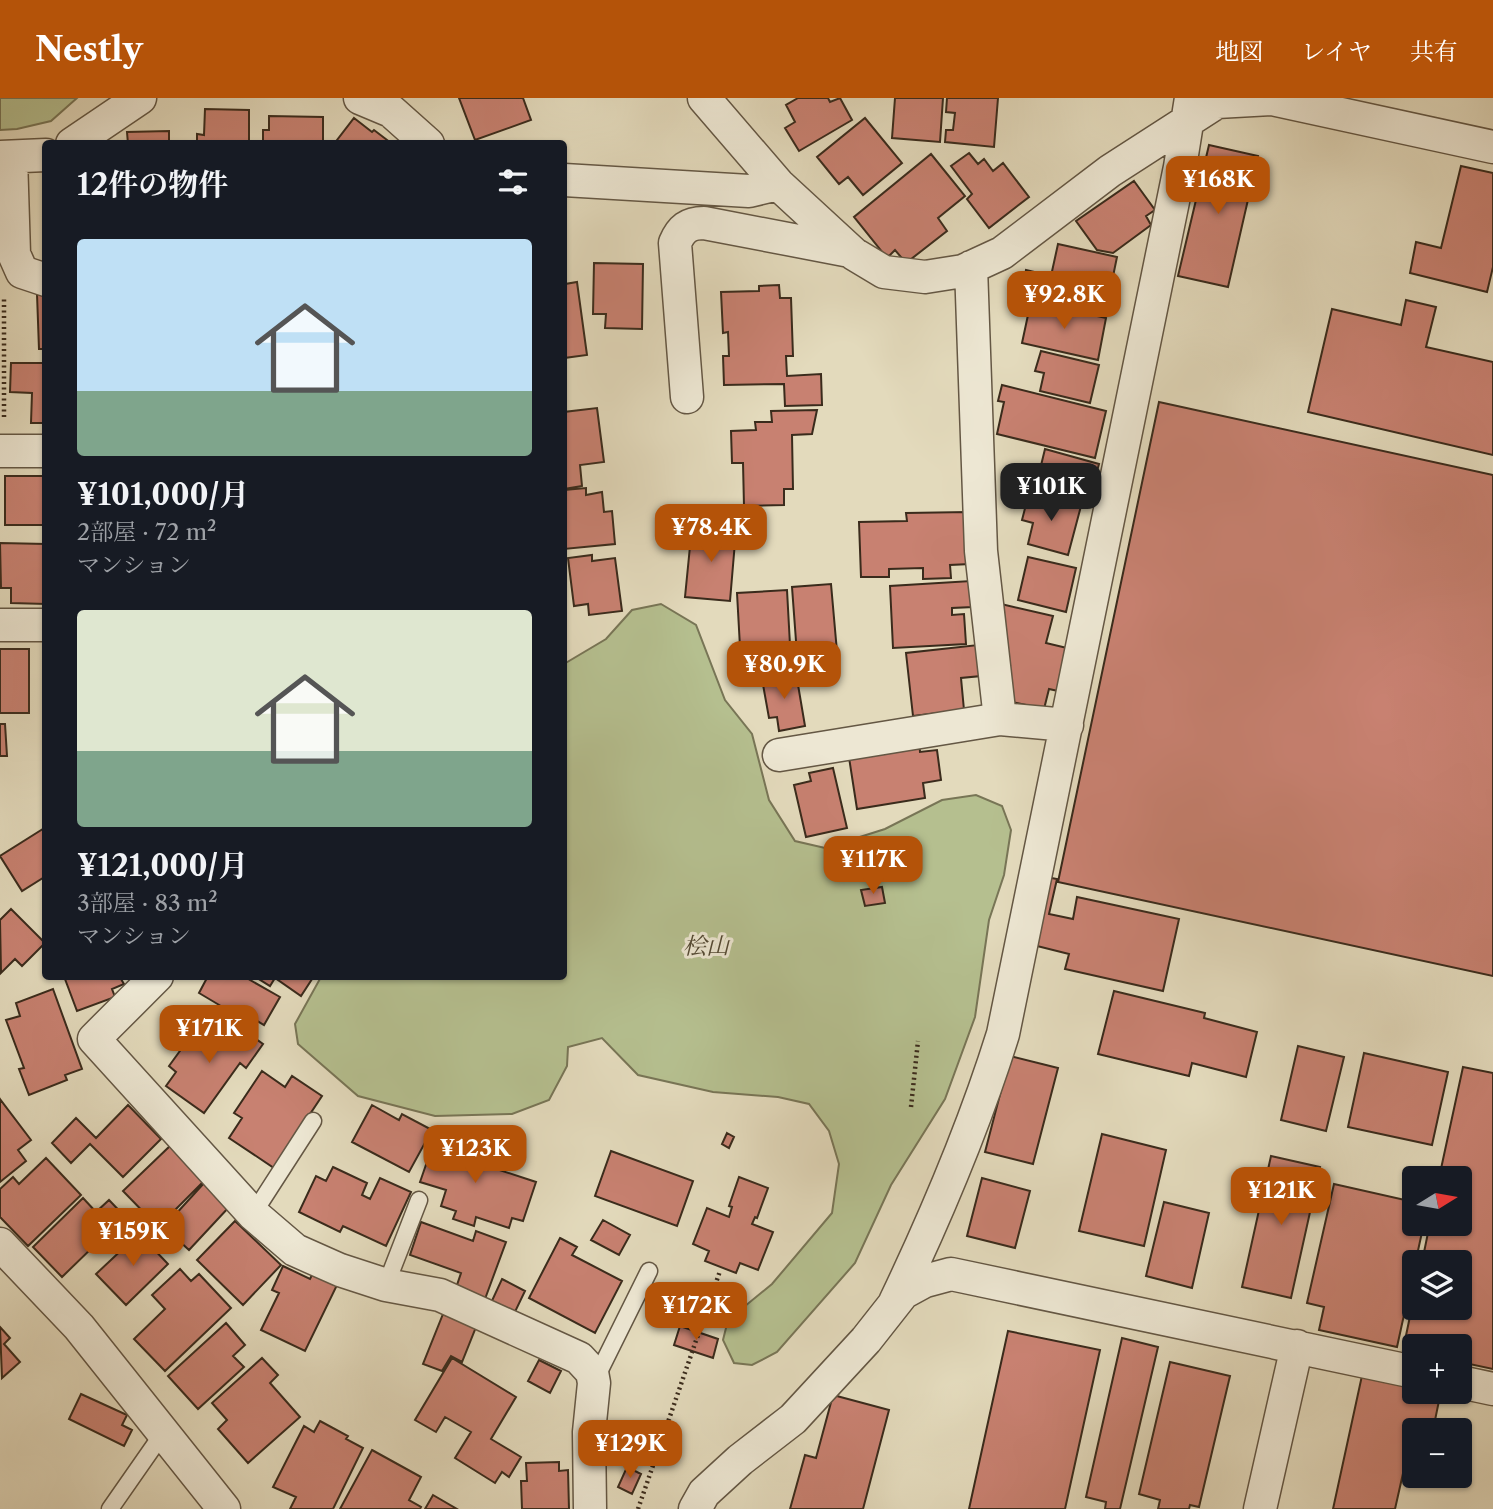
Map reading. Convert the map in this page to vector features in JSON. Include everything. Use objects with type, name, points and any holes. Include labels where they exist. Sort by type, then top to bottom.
[{"type":"street","points":[[78,140],[140,98]]},
{"type":"street","points":[[360,98],[391,111],[424,140]]},
{"type":"street","points":[[713,102],[778,184],[851,251],[884,272],[925,277],[971,267],[1002,253],[1190,109],[1217,102],[1272,99],[1493,147]]},
{"type":"street","points":[[895,1302],[979,1109],[1003,1034],[1190,109]]},
{"type":"street","points":[[42,155],[5,157],[14,254],[22,272],[42,279]]},
{"type":"street","points":[[567,180],[749,191],[778,184]]},
{"type":"street","points":[[687,397],[675,243],[680,231],[694,223],[704,223],[851,251]]},
{"type":"street","points":[[971,267],[981,551],[1000,719]]},
{"type":"street","points":[[2,451],[42,451]]},
{"type":"street","points":[[0,625],[42,625]]},
{"type":"street","points":[[779,755],[1000,719],[1067,725]]},
{"type":"street","points":[[153,980],[94,1040],[253,1214],[295,1250],[340,1270],[440,1296],[579,1358],[592,1372],[594,1383],[589,1432],[590,1509]]},
{"type":"street","points":[[0,1244],[79,1327],[224,1509]]},
{"type":"street","points":[[695,1509],[704,1493],[740,1460],[793,1419],[866,1340],[903,1293],[925,1281],[951,1274],[1402,1369]]},
{"type":"street","points":[[1260,1509],[1297,1346]]},
{"type":"street","points":[[1472,1385],[1493,1389]]},
{"type":"lane","points":[[253,1214],[313,1121]]},
{"type":"lane","points":[[386,1284],[419,1200]]},
{"type":"lane","points":[[594,1383],[649,1271]]},
{"type":"lane","points":[[110,1509],[163,1433]]},
{"type":"path","points":[[2,451],[4,285]]},
{"type":"path","points":[[911,1107],[918,1041]]},
{"type":"path","points":[[638,1509],[720,1271]]},
{"type":"green space","points":[[0,98],[77,98],[51,121],[0,130]]},
{"type":"green space","name":"桧山","points":[[661,604],[696,625],[725,700],[752,734],[769,800],[795,841],[825,848],[885,829],[942,800],[976,795],[1002,806],[1011,830],[1004,875],[989,920],[975,1017],[945,1099],[891,1185],[855,1263],[777,1352],[752,1365],[734,1363],[723,1340],[728,1320],[772,1284],[832,1213],[839,1164],[829,1131],[809,1104],[778,1097],[713,1092],[638,1075],[602,1038],[568,1047],[567,1066],[549,1100],[512,1114],[435,1116],[358,1096],[298,1044],[295,1024],[319,980],[567,980],[567,662],[606,639],[632,610]]},
{"type":"building","points":[[459,98],[523,98],[531,120],[475,140]]},
{"type":"building","points":[[798,98],[828,98],[830,102],[840,98],[852,120],[799,151],[785,128],[795,122],[786,105]]},
{"type":"building","points":[[895,98],[943,98],[940,142],[892,138]]},
{"type":"building","points":[[947,98],[998,98],[994,147],[945,142],[946,130],[953,130],[955,113],[946,112]]},
{"type":"building","points":[[205,109],[249,110],[249,140],[197,140],[197,134],[204,135]]},
{"type":"building","points":[[269,116],[323,117],[323,140],[263,140],[263,130],[269,130]]},
{"type":"building","points":[[354,118],[387,140],[337,140]]},
{"type":"building","points":[[865,118],[902,163],[863,195],[848,177],[839,184],[817,157]]},
{"type":"building","points":[[169,131],[169,140],[128,140],[127,132]]},
{"type":"building","points":[[1209,145],[1258,156],[1228,287],[1178,276]]},
{"type":"building","points":[[969,153],[978,164],[984,159],[993,171],[1003,163],[1029,197],[989,228],[967,199],[972,194],[951,166]]},
{"type":"building","points":[[931,154],[965,196],[938,218],[947,231],[906,263],[895,250],[887,258],[854,217]]},
{"type":"building","points":[[1461,166],[1493,173],[1493,267],[1487,292],[1410,273],[1416,242],[1441,248]]},
{"type":"building","points":[[1134,181],[1155,210],[1146,216],[1151,225],[1113,253],[1097,250],[1076,221]]},
{"type":"building","points":[[1058,244],[1117,257],[1111,286],[1098,283],[1092,311],[1021,296],[1026,270],[1051,276]]},
{"type":"building","points":[[594,263],[643,264],[642,329],[605,328],[606,314],[593,314]]},
{"type":"building","points":[[577,282],[587,355],[567,358],[567,284]]},
{"type":"building","points":[[779,285],[780,298],[791,298],[793,356],[786,356],[787,376],[821,374],[822,405],[785,406],[784,384],[724,385],[723,356],[729,356],[728,332],[723,333],[721,292],[759,291],[759,286]]},
{"type":"building","points":[[37,294],[42,294],[42,349],[39,349]]},
{"type":"building","points":[[1406,300],[1436,307],[1426,347],[1493,362],[1493,455],[1308,412],[1332,309],[1401,325]]},
{"type":"building","points":[[1031,301],[1106,318],[1098,360],[1022,343]]},
{"type":"building","points":[[1041,351],[1099,365],[1090,403],[1040,391],[1044,373],[1035,371]]},
{"type":"building","points":[[11,363],[42,363],[42,423],[31,423],[32,393],[10,392]]},
{"type":"building","points":[[1002,385],[1106,411],[1095,458],[997,434],[1004,402],[998,401]]},
{"type":"building","points":[[1159,402],[1493,475],[1493,976],[1058,882]]},
{"type":"building","points":[[597,408],[604,462],[580,465],[582,486],[567,488],[567,412]]},
{"type":"building","points":[[817,410],[812,434],[792,435],[793,489],[784,489],[784,505],[744,506],[743,463],[732,463],[731,431],[756,430],[755,422],[772,422],[771,411]]},
{"type":"building","points":[[1045,449],[1099,464],[1089,499],[1036,486]]},
{"type":"building","points":[[5,476],[42,476],[42,525],[5,525]]},
{"type":"building","points":[[586,488],[586,495],[602,492],[604,512],[612,511],[615,544],[567,549],[567,490]]},
{"type":"building","points":[[1029,493],[1081,506],[1068,555],[1028,544],[1033,523],[1022,520]]},
{"type":"building","points":[[968,512],[970,564],[950,565],[951,578],[923,579],[923,568],[889,569],[889,577],[861,577],[859,522],[907,521],[906,513]]},
{"type":"building","points":[[692,526],[736,530],[730,601],[685,597]]},
{"type":"building","points":[[0,543],[42,544],[42,604],[11,603],[11,588],[1,588]]},
{"type":"building","points":[[592,555],[592,561],[615,558],[622,611],[589,615],[588,604],[574,606],[568,558]]},
{"type":"building","points":[[1028,557],[1076,568],[1066,612],[1018,600]]},
{"type":"building","points":[[971,581],[973,607],[952,608],[952,615],[964,614],[966,644],[893,648],[890,586]]},
{"type":"building","points":[[831,584],[837,652],[832,653],[833,665],[798,668],[792,587]]},
{"type":"building","points":[[787,590],[790,645],[786,645],[787,666],[762,667],[761,646],[740,647],[737,593]]},
{"type":"building","points":[[1001,604],[1053,616],[1046,643],[1067,648],[1058,691],[1049,689],[1044,709],[1003,700],[1010,666],[999,664]]},
{"type":"building","points":[[978,645],[981,676],[961,678],[964,710],[913,716],[906,653]]},
{"type":"building","points":[[0,649],[29,649],[29,713],[0,713]]},
{"type":"building","points":[[796,673],[805,726],[779,731],[777,717],[769,718],[762,679]]},
{"type":"building","points":[[0,724],[5,724],[7,756],[0,756]]},
{"type":"building","points":[[919,741],[920,752],[937,750],[941,780],[923,783],[925,798],[857,809],[848,751]]},
{"type":"building","points":[[833,768],[847,828],[806,837],[794,785],[811,781],[809,773]]},
{"type":"building","points":[[42,830],[42,878],[22,891],[0,856]]},
{"type":"building","points":[[1041,876],[1057,879],[1049,914],[1073,919],[1077,897],[1179,919],[1163,991],[1065,969],[1069,954],[1033,945]]},
{"type":"building","points":[[882,887],[885,903],[865,906],[861,890]]},
{"type":"building","points":[[11,909],[42,940],[42,946],[22,966],[15,959],[1,973],[0,920]]},
{"type":"building","points":[[65,980],[122,980],[124,984],[112,989],[115,997],[77,1011]]},
{"type":"building","points":[[206,980],[250,980],[280,997],[264,1025],[239,1010],[236,1015],[199,993]]},
{"type":"building","points":[[260,980],[274,980],[270,986]]},
{"type":"building","points":[[278,980],[311,980],[301,996]]},
{"type":"building","points":[[53,989],[82,1069],[65,1075],[67,1080],[29,1095],[19,1069],[24,1068],[6,1020],[20,1016],[16,1003]]},
{"type":"building","points":[[1114,991],[1205,1013],[1204,1018],[1257,1032],[1246,1077],[1192,1063],[1189,1076],[1098,1054]]},
{"type":"building","points":[[201,1022],[232,1044],[242,1029],[263,1044],[246,1068],[240,1063],[204,1113],[166,1086],[176,1072],[169,1066]]},
{"type":"building","points":[[1298,1046],[1344,1057],[1326,1131],[1281,1120]]},
{"type":"building","points":[[1364,1053],[1448,1072],[1432,1145],[1348,1127]]},
{"type":"building","points":[[1010,1056],[1058,1068],[1033,1164],[985,1152]]},
{"type":"building","points":[[1463,1067],[1493,1073],[1493,1369],[1472,1365],[1472,1334],[1406,1334],[1409,1320],[1472,1320],[1472,1250],[1424,1250],[1427,1236],[1472,1236],[1472,1166],[1442,1166]]},
{"type":"building","points":[[262,1071],[285,1087],[292,1076],[322,1096],[274,1168],[229,1138],[242,1118],[234,1113]]},
{"type":"building","points":[[0,1099],[31,1140],[18,1150],[26,1161],[0,1182]]},
{"type":"building","points":[[128,1105],[161,1139],[123,1177],[90,1144],[71,1163],[52,1143],[76,1118],[96,1138]]},
{"type":"building","points":[[372,1105],[399,1120],[402,1114],[432,1130],[409,1172],[352,1142]]},
{"type":"building","points":[[438,1130],[466,1139],[460,1157],[536,1182],[523,1221],[512,1218],[509,1228],[476,1217],[474,1226],[453,1219],[456,1211],[441,1206],[446,1190],[420,1182]]},
{"type":"building","points":[[727,1133],[734,1137],[729,1148],[722,1144]]},
{"type":"building","points":[[1102,1134],[1166,1150],[1144,1246],[1079,1231]]},
{"type":"building","points":[[171,1145],[205,1180],[158,1227],[123,1191]]},
{"type":"building","points":[[611,1151],[693,1181],[677,1226],[595,1196]]},
{"type":"building","points":[[1271,1156],[1320,1167],[1291,1298],[1242,1287]]},
{"type":"building","points":[[46,1158],[81,1195],[28,1246],[0,1217],[0,1189],[13,1177],[19,1184]]},
{"type":"building","points":[[333,1167],[367,1183],[362,1195],[370,1199],[380,1178],[411,1192],[386,1246],[343,1226],[340,1232],[299,1212],[316,1176],[326,1181]]},
{"type":"building","points":[[739,1177],[768,1188],[757,1218],[755,1217],[752,1224],[773,1232],[758,1270],[740,1263],[736,1273],[705,1261],[709,1251],[693,1244],[707,1208],[729,1217],[732,1207],[729,1206]]},
{"type":"building","points":[[982,1178],[1030,1191],[1015,1248],[967,1236]]},
{"type":"building","points":[[205,1182],[230,1206],[189,1250],[164,1227]]},
{"type":"building","points":[[1334,1184],[1402,1199],[1402,1236],[1421,1236],[1418,1250],[1402,1250],[1403,1320],[1397,1347],[1319,1330],[1324,1307],[1307,1303]]},
{"type":"building","points":[[83,1198],[96,1212],[109,1200],[130,1222],[105,1246],[99,1241],[62,1277],[33,1247]]},
{"type":"building","points":[[1164,1202],[1209,1213],[1192,1288],[1146,1276]]},
{"type":"building","points":[[603,1220],[630,1235],[619,1255],[591,1240]]},
{"type":"building","points":[[235,1221],[281,1265],[243,1305],[197,1260]]},
{"type":"building","points":[[421,1222],[473,1241],[476,1231],[506,1242],[485,1299],[456,1288],[461,1273],[410,1255]]},
{"type":"building","points":[[144,1229],[153,1239],[148,1243],[168,1264],[126,1305],[96,1274]]},
{"type":"building","points":[[560,1238],[577,1247],[572,1255],[622,1281],[595,1333],[529,1298]]},
{"type":"building","points":[[283,1266],[310,1279],[314,1271],[338,1283],[305,1351],[261,1330],[279,1293],[272,1290]]},
{"type":"building","points":[[180,1269],[191,1281],[199,1274],[231,1308],[165,1371],[134,1339],[165,1309],[152,1295]]},
{"type":"building","points":[[502,1279],[525,1291],[513,1316],[490,1305]]},
{"type":"building","points":[[443,1314],[476,1327],[462,1362],[451,1356],[442,1371],[423,1364]]},
{"type":"building","points":[[226,1323],[245,1345],[233,1356],[244,1367],[198,1409],[168,1376]]},
{"type":"building","points":[[680,1326],[718,1339],[713,1358],[674,1345]]},
{"type":"building","points":[[0,1327],[10,1338],[4,1344],[20,1362],[2,1378]]},
{"type":"building","points":[[1008,1331],[1100,1350],[1065,1509],[969,1509]]},
{"type":"building","points":[[1122,1338],[1158,1347],[1120,1509],[1105,1509],[1106,1502],[1086,1497]]},
{"type":"building","points":[[262,1358],[278,1375],[270,1383],[300,1417],[248,1463],[218,1429],[227,1420],[212,1403]]},
{"type":"building","points":[[452,1358],[516,1397],[491,1439],[521,1457],[509,1477],[502,1472],[495,1483],[455,1458],[471,1432],[445,1417],[436,1432],[415,1420]]},
{"type":"building","points":[[539,1360],[561,1371],[550,1393],[528,1381]]},
{"type":"building","points":[[1170,1362],[1230,1376],[1199,1507],[1190,1505],[1189,1509],[1158,1509],[1160,1500],[1139,1494]]},
{"type":"building","points":[[1363,1371],[1402,1379],[1402,1404],[1438,1404],[1435,1418],[1402,1418],[1402,1478],[1395,1509],[1333,1509]]},
{"type":"building","points":[[81,1394],[127,1415],[122,1425],[132,1430],[124,1446],[69,1419]]},
{"type":"building","points":[[833,1395],[889,1410],[863,1509],[790,1509],[805,1455],[816,1458]]},
{"type":"building","points":[[320,1421],[348,1436],[346,1439],[363,1448],[333,1509],[290,1509],[296,1497],[273,1487],[304,1426],[314,1432]]},
{"type":"building","points":[[372,1450],[421,1477],[409,1500],[421,1507],[420,1509],[340,1509]]},
{"type":"building","points":[[559,1462],[559,1471],[568,1470],[569,1509],[522,1509],[521,1481],[527,1481],[526,1463]]},
{"type":"building","points":[[627,1467],[641,1474],[632,1494],[618,1487]]},
{"type":"building","points":[[433,1495],[457,1509],[425,1509]]}]
